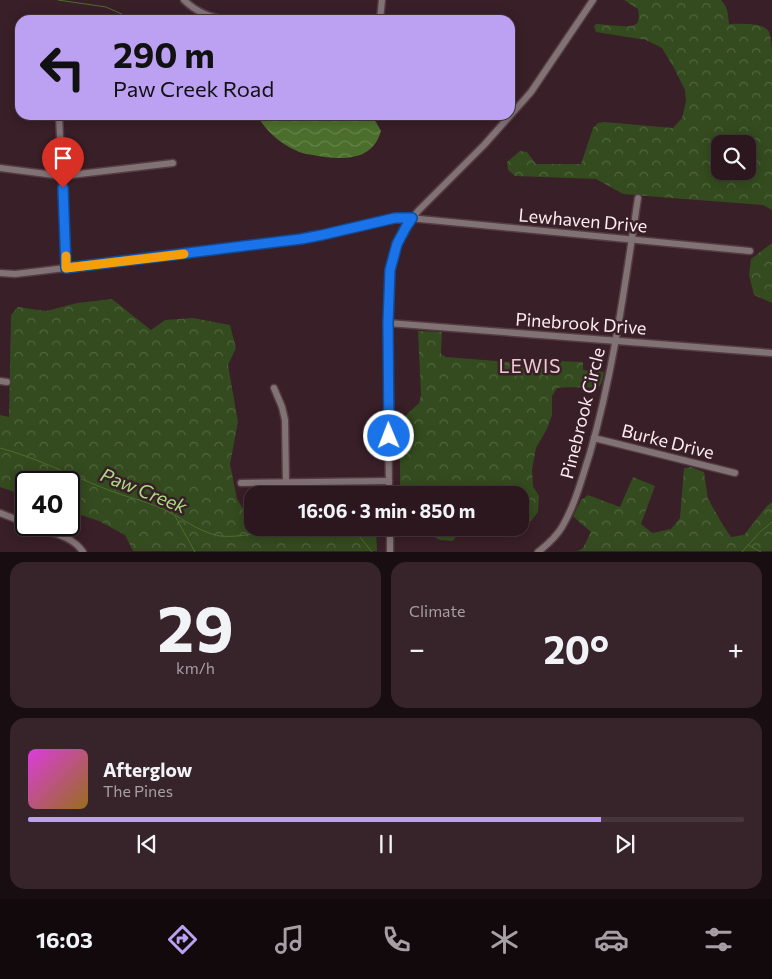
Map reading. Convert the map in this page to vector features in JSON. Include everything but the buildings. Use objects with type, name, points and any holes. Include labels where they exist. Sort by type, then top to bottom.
[{"type":"street","points":[[184,0],[193,9],[204,15]]},
{"type":"street","points":[[380,15],[382,0]]},
{"type":"street","points":[[515,110],[549,67],[593,0]]},
{"type":"street","points":[[59,120],[66,268]]},
{"type":"street","points":[[389,486],[389,289],[391,264],[397,244],[412,218],[506,120]]},
{"type":"street","points":[[0,168],[62,176],[174,162]]},
{"type":"street","name":"Pinebrook Circle","points":[[538,552],[554,537],[566,519],[582,478],[594,438],[615,341],[638,198]]},
{"type":"street","name":"Lewhaven Drive","points":[[0,273],[15,274],[301,239],[395,218],[412,218],[750,251]]},
{"type":"street","name":"Pinebrook Drive","points":[[388,323],[772,353]]},
{"type":"street","points":[[274,388],[285,420],[286,482]]},
{"type":"street","name":"Burke Drive","points":[[594,438],[735,473]]},
{"type":"street","points":[[241,483],[389,480]]},
{"type":"street","points":[[0,514],[15,519]]},
{"type":"street","points":[[61,536],[75,543],[83,552]]},
{"type":"street","points":[[390,536],[390,552]]},
{"type":"green space","points":[[624,0],[721,0],[728,14],[729,24],[757,25],[769,32],[772,48],[772,210],[763,205],[623,194],[596,179],[515,176],[508,170],[507,162],[520,151],[527,152],[536,164],[581,164],[593,128],[598,123],[673,128],[682,118],[686,101],[685,90],[662,48],[646,40],[596,32],[594,26],[596,24],[633,25],[637,23],[638,9]]},
{"type":"green space","points":[[772,243],[772,303],[754,295],[749,275],[751,259]]},
{"type":"green space","points":[[112,299],[151,330],[165,320],[193,318],[230,325],[236,348],[228,365],[238,422],[230,464],[237,499],[244,510],[244,536],[376,536],[377,551],[133,551],[125,535],[99,521],[80,515],[80,471],[15,471],[15,492],[0,487],[0,415],[9,417],[11,315],[18,307],[46,311],[77,303]]},
{"type":"green space","points":[[418,331],[442,332],[441,354],[446,357],[509,362],[583,362],[583,370],[604,372],[599,387],[557,388],[552,396],[552,415],[547,429],[536,448],[532,470],[533,486],[539,496],[538,512],[531,521],[529,521],[529,486],[400,486],[400,428],[402,419],[419,403],[421,395]]},
{"type":"green space","points":[[691,467],[704,472],[708,499],[731,537],[744,535],[772,502],[772,551],[578,551],[583,548],[591,532],[573,516],[581,500],[588,495],[620,507],[633,477],[655,486],[641,524],[652,533],[671,529],[680,518],[684,468]]},
{"type":"green space","points":[[433,536],[456,536],[453,541],[440,540]]},
{"type":"water","points":[[260,120],[373,120],[376,122],[381,131],[377,141],[362,154],[353,157],[333,158],[299,152],[284,144],[265,128]]},
{"type":"waterway","points":[[58,0],[106,7],[124,15]]},
{"type":"waterway","name":"Paw Creek","points":[[0,448],[42,462],[97,486],[166,510],[212,534],[220,536],[244,535]]},
{"type":"waterway","points":[[175,516],[195,552]]},
{"type":"waterway","name":"Paw Creek","points":[[742,552],[772,522]]},
{"type":"waterway","name":"Paw Creek","points":[[359,536],[372,552]]},
{"type":"waterway","points":[[748,545],[761,552]]},
{"type":"slow traffic","points":[[66,256],[66,268],[184,254]]},
{"type":"district","name":"LEWIS","points":[[530,365]]},
{"type":"route","points":[[63,188],[66,268],[301,239],[395,218],[412,218],[397,244],[390,270],[388,323],[389,436]]}]
